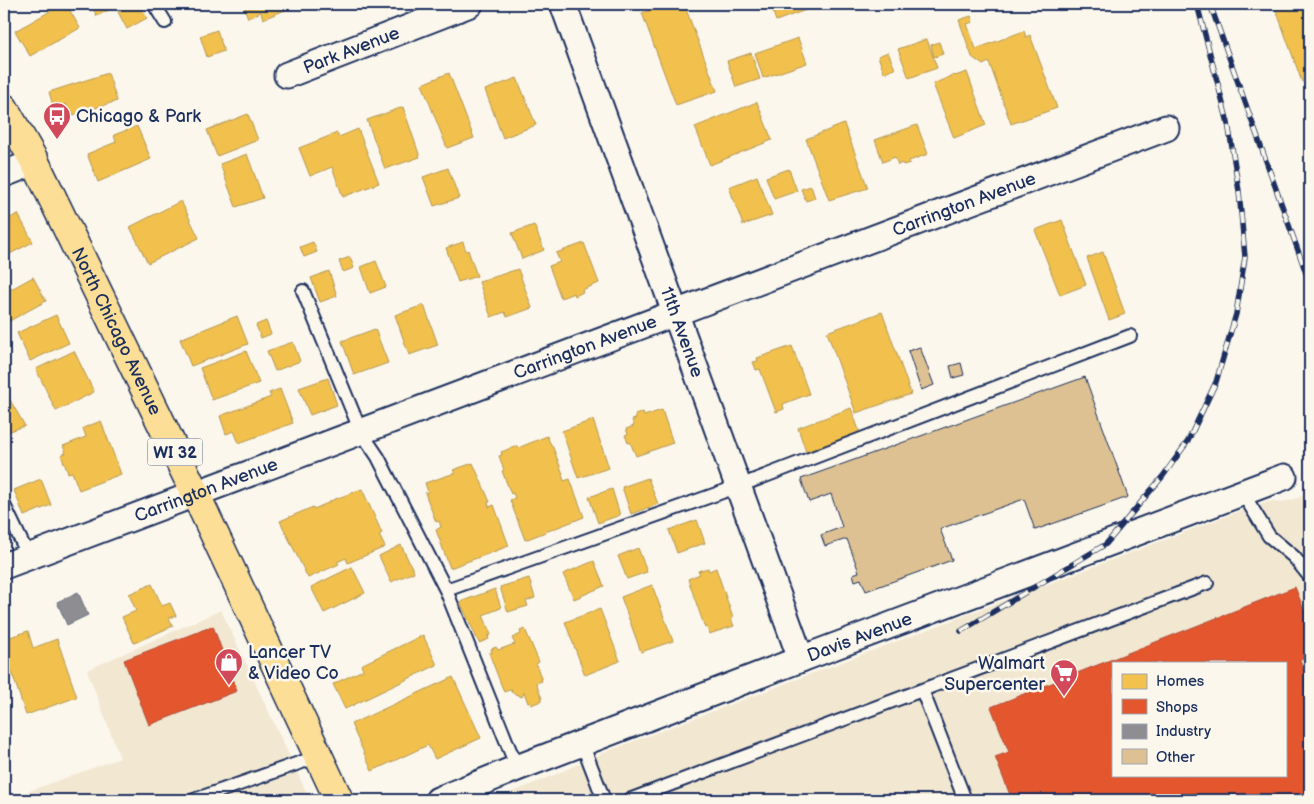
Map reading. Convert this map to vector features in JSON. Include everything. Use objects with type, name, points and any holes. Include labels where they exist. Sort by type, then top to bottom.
[{"type":"main road","name":"North Chicago Avenue","points":[[4,108],[35,162],[196,495],[339,800]]},
{"type":"street","name":"Park Avenue","points":[[287,75],[470,4]]},
{"type":"street","name":"11th Avenue","points":[[563,4],[801,659]]},
{"type":"street","name":"Carrington Avenue","points":[[4,566],[1166,128]]},
{"type":"street","points":[[4,174],[35,162]]},
{"type":"street","name":"Davis Avenue","points":[[438,800],[801,659],[1284,477]]},
{"type":"lane","points":[[154,4],[165,22]]},
{"type":"lane","points":[[303,291],[360,432],[378,457],[446,590],[517,768]]},
{"type":"lane","points":[[446,590],[739,486],[1130,336]]},
{"type":"lane","points":[[1242,492],[1269,536],[1294,557],[1310,576]]},
{"type":"lane","points":[[4,505],[28,556]]},
{"type":"lane","points":[[628,800],[1207,583]]},
{"type":"lane","points":[[922,690],[964,800]]},
{"type":"lane","points":[[582,743],[604,800]]},
{"type":"lane","points":[[194,800],[319,756]]},
{"type":"shaded area","points":[[1310,482],[1310,800],[491,800],[608,751],[1243,510],[1265,502],[1283,502],[1301,497]]},
{"type":"shaded area","points":[[221,610],[310,800],[5,800],[120,758],[87,670]]},
{"type":"building: Homes","points":[[66,4],[80,28],[30,56],[15,31]]},
{"type":"building: Homes","points":[[90,4],[120,4],[97,16]]},
{"type":"building: Homes","points":[[132,4],[139,4],[147,18],[127,29],[118,12]]},
{"type":"building: Homes","points":[[243,4],[289,4],[290,8],[263,19],[261,12],[248,18]]},
{"type":"building: Homes","points":[[667,4],[684,4],[717,91],[676,105],[642,13]]},
{"type":"building: Homes","points":[[770,4],[822,4],[776,21]]},
{"type":"building: Homes","points":[[1274,4],[1306,4],[1310,16],[1310,79],[1302,82]]},
{"type":"building: Homes","points":[[971,16],[973,22],[967,24],[976,49],[1024,31],[1026,37],[1030,35],[1057,108],[1011,124],[989,62],[983,65],[972,57],[959,20]]},
{"type":"building: Homes","points":[[217,30],[224,51],[207,57],[200,36]]},
{"type":"building: Homes","points":[[798,38],[807,63],[763,78],[755,53]]},
{"type":"building: Homes","points":[[927,39],[937,68],[909,78],[898,49]]},
{"type":"building: Homes","points":[[939,42],[943,54],[934,57],[931,45]]},
{"type":"building: Homes","points":[[888,52],[895,69],[884,73],[878,56]]},
{"type":"building: Homes","points":[[751,53],[760,79],[736,87],[727,61]]},
{"type":"building: Homes","points":[[967,72],[986,125],[954,138],[933,84]]},
{"type":"building: Homes","points":[[108,73],[117,101],[70,116],[66,104],[54,109],[49,92]]},
{"type":"building: Homes","points":[[449,73],[474,138],[447,148],[422,84]]},
{"type":"building: Homes","points":[[517,78],[536,125],[503,138],[485,90]]},
{"type":"building: Homes","points":[[757,102],[772,140],[710,165],[695,127]]},
{"type":"building: Homes","points":[[403,107],[420,157],[385,169],[367,120]]},
{"type":"building: Homes","points":[[248,114],[258,140],[217,156],[207,130]]},
{"type":"building: Homes","points":[[844,124],[868,188],[829,200],[806,139]]},
{"type":"building: Homes","points":[[917,125],[928,154],[903,165],[902,163],[898,165],[895,157],[883,162],[875,140]]},
{"type":"building: Homes","points":[[137,126],[151,159],[98,182],[87,154],[116,142],[114,135]]},
{"type":"building: Homes","points":[[358,129],[379,183],[343,197],[332,167],[310,176],[299,148],[337,133],[339,137]]},
{"type":"building: Homes","points":[[247,154],[263,198],[236,207],[220,164]]},
{"type":"building: Homes","points":[[448,168],[459,198],[434,206],[423,177]]},
{"type":"building: Homes","points":[[789,169],[797,191],[774,199],[766,177]]},
{"type":"building: Homes","points":[[757,176],[772,215],[743,225],[729,187]]},
{"type":"building: Homes","points":[[811,186],[815,198],[806,201],[801,189]]},
{"type":"building: Homes","points":[[181,201],[199,238],[148,263],[130,227]]},
{"type":"building: Homes","points":[[18,214],[33,242],[4,257],[4,221]]},
{"type":"building: Homes","points":[[1062,220],[1086,285],[1060,295],[1035,230]]},
{"type":"building: Homes","points":[[534,225],[544,250],[522,259],[512,233]]},
{"type":"building: Homes","points":[[313,242],[317,252],[304,257],[300,247]]},
{"type":"building: Homes","points":[[463,242],[466,251],[468,250],[477,276],[458,282],[446,248]]},
{"type":"building: Homes","points":[[584,243],[599,283],[582,290],[583,292],[575,296],[574,293],[561,298],[549,266],[560,262],[556,253]]},
{"type":"building: Homes","points":[[1103,252],[1125,314],[1109,320],[1087,258]]},
{"type":"building: Homes","points":[[350,257],[354,268],[343,272],[339,261]]},
{"type":"building: Homes","points":[[376,261],[386,287],[370,293],[361,267]]},
{"type":"building: Homes","points":[[518,269],[532,308],[507,317],[505,312],[491,317],[479,282]]},
{"type":"building: Homes","points":[[329,271],[337,296],[320,302],[311,278]]},
{"type":"building: Homes","points":[[33,277],[46,301],[4,324],[4,293]]},
{"type":"building: Homes","points":[[424,305],[438,345],[409,355],[395,315]]},
{"type":"building: Homes","points":[[882,312],[911,394],[856,413],[827,332]]},
{"type":"building: Homes","points":[[56,315],[69,343],[30,361],[17,333]]},
{"type":"building: Homes","points":[[237,316],[248,344],[191,366],[180,339]]},
{"type":"building: Homes","points":[[266,321],[271,334],[261,338],[256,325]]},
{"type":"building: Homes","points":[[375,329],[388,363],[354,375],[342,341]]},
{"type":"building: Homes","points":[[293,342],[300,361],[275,371],[267,351]]},
{"type":"building: Homes","points":[[792,346],[809,394],[783,404],[784,409],[776,412],[760,369],[756,370],[753,362],[758,361],[757,358]]},
{"type":"building: Homes","points":[[74,351],[94,392],[56,411],[36,369]]},
{"type":"building: Homes","points":[[246,351],[259,383],[212,400],[200,368]]},
{"type":"building: Homes","points":[[328,378],[337,405],[310,415],[299,388]]},
{"type":"building: Homes","points":[[280,389],[293,423],[239,443],[234,431],[226,434],[220,416],[271,397],[269,393]]},
{"type":"building: Homes","points":[[6,393],[25,426],[4,433],[4,394]]},
{"type":"building: Homes","points":[[851,408],[860,433],[806,452],[798,428]]},
{"type":"building: Homes","points":[[662,410],[673,443],[636,456],[625,435],[628,434],[626,429],[634,426],[632,420],[636,419],[635,415],[643,412],[644,416]]},
{"type":"building: Homes","points":[[593,420],[609,468],[578,478],[562,431]]},
{"type":"building: Homes","points":[[101,421],[121,474],[79,490],[72,472],[68,473],[61,455],[66,453],[63,446],[86,437],[83,428]]},
{"type":"building: Homes","points":[[547,436],[563,474],[564,481],[570,479],[584,517],[525,540],[510,500],[515,498],[513,493],[511,494],[502,471],[504,470],[499,456],[502,455],[501,452],[517,446],[518,448]]},
{"type":"building: Homes","points":[[473,463],[490,502],[488,502],[489,507],[494,505],[509,546],[450,568],[436,530],[441,527],[439,521],[436,522],[425,493],[428,492],[425,483],[455,473],[453,470]]},
{"type":"building: Homes","points":[[648,478],[658,504],[631,514],[622,487]]},
{"type":"building: Homes","points":[[41,479],[51,505],[24,516],[14,490]]},
{"type":"building: Homes","points":[[362,489],[382,533],[379,535],[385,547],[348,563],[346,558],[337,562],[339,564],[308,578],[280,521]]},
{"type":"building: Homes","points":[[612,489],[620,515],[598,523],[589,497]]},
{"type":"building: Homes","points":[[697,520],[705,543],[677,553],[669,530]]},
{"type":"building: Homes","points":[[401,545],[414,572],[391,582],[379,556]]},
{"type":"building: Homes","points":[[638,548],[647,572],[627,579],[618,556]]},
{"type":"building: Homes","points":[[594,561],[604,586],[574,599],[563,574]]},
{"type":"building: Homes","points":[[352,567],[365,593],[324,613],[311,587]]},
{"type":"building: Homes","points":[[708,568],[709,571],[716,568],[734,626],[709,634],[707,627],[705,628],[688,579],[700,574],[698,571]]},
{"type":"building: Homes","points":[[529,578],[535,598],[526,601],[528,606],[508,612],[500,587]]},
{"type":"building: Homes","points":[[152,584],[162,606],[170,603],[176,616],[169,618],[173,626],[134,643],[122,617],[136,611],[129,594]]},
{"type":"building: Homes","points":[[652,585],[673,641],[641,652],[621,597]]},
{"type":"building: Homes","points":[[495,589],[501,608],[483,615],[491,635],[488,636],[489,639],[479,643],[460,602]]},
{"type":"building: Homes","points":[[600,609],[620,661],[585,675],[565,622]]},
{"type":"building: Homes","points":[[525,629],[539,662],[536,664],[542,681],[536,683],[542,698],[541,701],[531,705],[530,702],[528,703],[524,692],[522,697],[511,692],[512,689],[504,692],[489,653],[492,653],[491,649],[496,647],[498,650],[515,644],[512,638],[521,634],[520,631]]},
{"type":"building: Homes","points":[[28,631],[33,648],[57,639],[77,697],[26,715],[4,649],[4,639]]},
{"type":"building: Homes","points":[[423,635],[437,665],[345,709],[333,684],[363,670],[361,665]]},
{"type":"building: Homes","points":[[453,677],[481,738],[435,759],[428,745],[372,771],[351,724]]},
{"type":"building: Shops","name":"Walmart Supercenter","points":[[1295,587],[1310,625],[1310,656],[1300,660],[1310,688],[1310,800],[1012,800],[995,757],[1009,752],[991,707]]},
{"type":"building: Shops","points":[[213,626],[237,691],[149,725],[124,660]]},
{"type":"building: Industry","points":[[78,592],[88,615],[67,625],[57,602]]},
{"type":"building: Other","points":[[920,347],[934,385],[921,390],[908,351]]},
{"type":"building: Other","points":[[961,363],[964,375],[953,378],[950,366]]},
{"type":"building: Other","points":[[1085,377],[1128,497],[1035,530],[1024,499],[940,529],[952,560],[866,591],[861,579],[855,581],[853,574],[859,572],[847,539],[825,546],[821,535],[842,527],[831,494],[809,502],[801,479]]},
{"type":"railway","points":[[961,631],[1106,544],[1163,476],[1188,441],[1216,382],[1236,314],[1245,257],[1239,191],[1228,123],[1197,4]]},
{"type":"railway","points":[[1210,4],[1310,284]]},
{"type":"place","name":"Chicago & Park","points":[[57,140]]},
{"type":"place","name":"Lancer TV & Video Co","points":[[229,686]]},
{"type":"place","name":"Walmart Supercenter","points":[[1064,697]]}]
